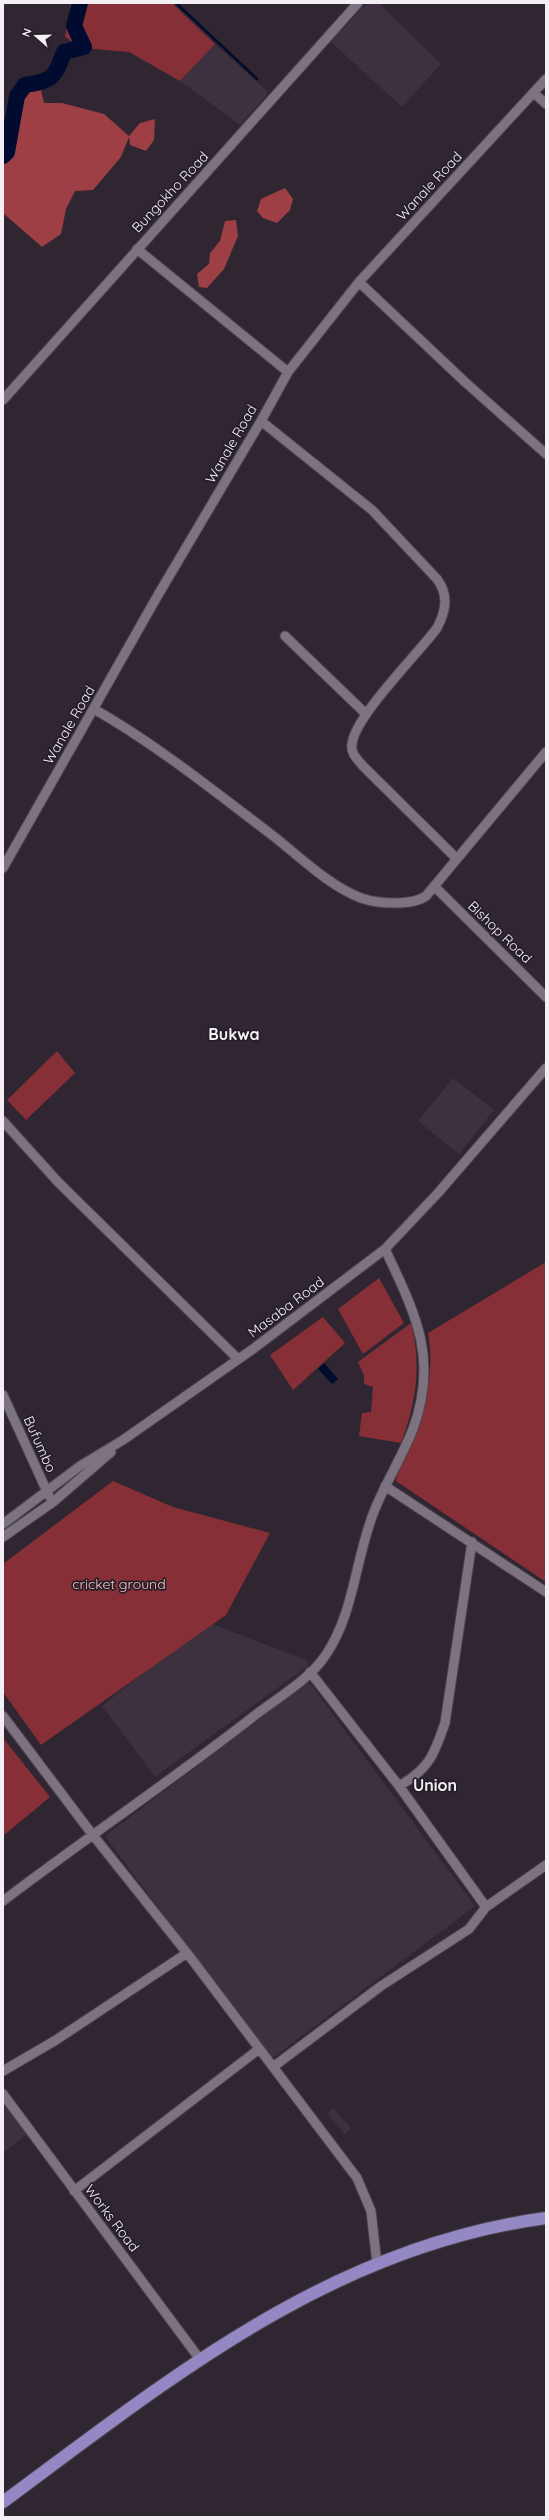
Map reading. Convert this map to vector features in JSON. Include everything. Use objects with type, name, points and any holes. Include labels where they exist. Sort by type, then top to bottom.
[{"type":"main road","points":[[3,2502],[200,2358],[284,2308],[325,2286],[377,2264],[478,2230],[546,2218]]},
{"type":"street","name":"Bungokho Road","points":[[3,400],[137,249],[173,212],[358,3]]},
{"type":"street","name":"Wanale Road","points":[[3,868],[158,595],[261,421],[288,372],[359,282],[546,79]]},
{"type":"street","points":[[534,93],[546,104]]},
{"type":"street","points":[[137,249],[288,372]]},
{"type":"street","points":[[359,282],[465,382],[546,454]]},
{"type":"street","points":[[261,421],[372,510],[437,579],[444,591],[444,615],[437,628],[366,714],[355,732],[351,744],[353,754],[384,789],[456,858]]},
{"type":"street","points":[[285,636],[366,714]]},
{"type":"street","points":[[94,709],[134,732],[171,758],[325,876],[352,894],[368,900],[410,903],[419,901],[435,887],[456,858],[546,752]]},
{"type":"street","name":"Bishop Road","points":[[435,887],[546,997]]},
{"type":"street","name":"Masaba Road","points":[[3,1524],[80,1466],[123,1440],[238,1360],[385,1249],[438,1194],[546,1068]]},
{"type":"street","points":[[3,1121],[58,1182],[238,1360]]},
{"type":"street","points":[[3,1901],[92,1834],[234,1732],[310,1672],[324,1657],[340,1629],[367,1528],[385,1486],[405,1448],[420,1406],[425,1356],[412,1307],[385,1249]]},
{"type":"street","name":"Bufumbo","points":[[3,1396],[52,1502]]},
{"type":"street","points":[[3,1537],[88,1474],[123,1440]]},
{"type":"street","points":[[385,1486],[546,1592]]},
{"type":"street","points":[[399,1786],[418,1776],[436,1751],[445,1723],[472,1542]]},
{"type":"street","points":[[310,1672],[399,1786],[486,1907]]},
{"type":"street","points":[[3,1716],[92,1834],[187,1952],[357,2178],[365,2192],[371,2211],[377,2264]]},
{"type":"street","points":[[273,2067],[381,1986],[469,1929],[486,1907],[546,1865]]},
{"type":"street","points":[[3,2071],[56,2040],[187,1952]]},
{"type":"street","points":[[74,2191],[259,2049]]},
{"type":"street","name":"Works Road","points":[[3,2094],[200,2358]]},
{"type":"shaded area","points":[[367,3],[379,3],[441,64],[402,107],[331,42]]},
{"type":"shaded area","points":[[215,44],[266,90],[267,95],[240,125],[180,81]]},
{"type":"shaded area","points":[[38,77],[44,103],[62,103],[104,114],[129,136],[140,123],[155,119],[154,140],[146,151],[130,145],[129,137],[121,157],[93,190],[75,191],[66,209],[61,234],[42,247],[3,213],[3,150],[21,114],[18,85]]},
{"type":"shaded area","points":[[285,188],[293,199],[290,210],[277,223],[263,218],[257,211],[261,199]]},
{"type":"shaded area","points":[[236,220],[238,236],[224,269],[207,288],[199,287],[197,274],[209,264],[210,253],[220,241],[225,221]]},
{"type":"shaded area","points":[[453,1078],[494,1110],[459,1154],[418,1121]]},
{"type":"shaded area","points":[[207,1622],[306,1660],[309,1665],[155,1777],[102,1706]]},
{"type":"shaded area","points":[[309,1682],[475,1906],[271,2059],[105,1836]]},
{"type":"shaded area","points":[[3,2099],[28,2133],[3,2153]]},
{"type":"shaded area","points":[[333,2108],[351,2128],[345,2134],[327,2114]]},
{"type":"green space","points":[[71,3],[172,3],[215,44],[180,81],[129,52],[82,48],[65,37]]},
{"type":"green space","points":[[57,1051],[75,1073],[26,1120],[7,1100]]},
{"type":"green space","points":[[546,1262],[546,1582],[396,1481],[397,1474],[419,1423],[428,1387],[430,1351],[428,1333]]},
{"type":"green space","points":[[379,1278],[404,1323],[363,1354],[338,1309]]},
{"type":"green space","points":[[323,1317],[345,1343],[293,1390],[270,1355]]},
{"type":"green space","points":[[411,1323],[416,1354],[416,1384],[414,1399],[401,1443],[359,1436],[362,1413],[371,1412],[373,1387],[364,1384],[364,1375],[358,1362]]},
{"type":"green space","name":"cricket ground","points":[[113,1481],[173,1507],[270,1533],[226,1615],[41,1745],[3,1692],[3,1564]]},
{"type":"green space","points":[[3,1738],[50,1797],[3,1836]]},
{"type":"water","points":[[324,1363],[338,1379],[332,1384],[318,1369]]},
{"type":"waterway","points":[[3,156],[7,152],[17,96],[25,85],[47,80],[55,73],[64,52],[84,47],[74,26],[80,3]]},
{"type":"waterway","points":[[176,3],[257,79]]},
{"type":"district","name":"Bukwa","points":[[234,1034]]},
{"type":"district","name":"Union","points":[[435,1785]]}]
